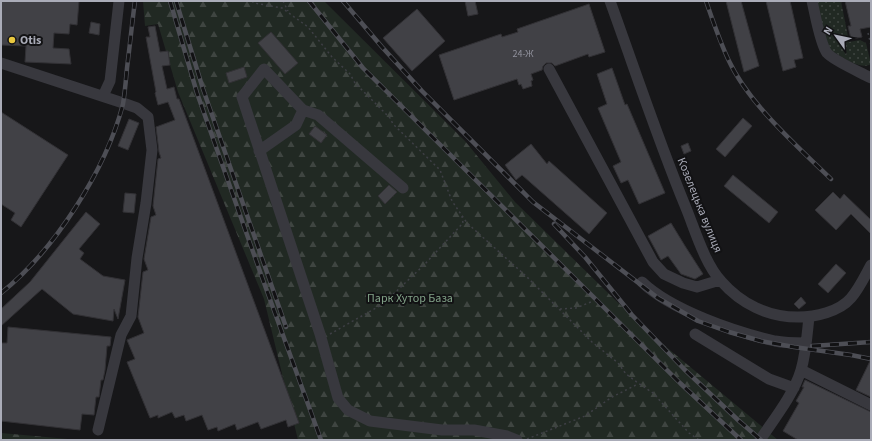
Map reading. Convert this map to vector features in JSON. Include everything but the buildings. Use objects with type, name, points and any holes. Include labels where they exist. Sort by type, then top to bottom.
[{"type":"street","points":[[104,96],[110,81],[119,1]]},
{"type":"street","name":"Козелецька вулиця","points":[[610,1],[676,183],[704,252],[720,280],[748,304],[766,312],[786,317],[809,317],[836,309],[850,299],[871,265]]},
{"type":"street","points":[[812,1],[823,44],[827,52],[871,78]]},
{"type":"street","points":[[1,63],[137,108],[148,117],[152,150],[146,203],[137,258],[131,316],[121,335],[98,430]]},
{"type":"street","points":[[403,188],[318,115],[303,110],[264,69],[242,97],[321,339],[338,398],[348,410],[370,422],[442,430],[474,430],[507,436],[517,440]]},
{"type":"street","points":[[548,69],[653,262],[664,274],[683,283],[697,287],[720,280]]},
{"type":"street","points":[[259,151],[296,124],[303,110]]},
{"type":"street","points":[[642,282],[652,291],[684,309],[730,328],[776,341],[806,344]]},
{"type":"street","points":[[760,440],[794,388],[801,370],[809,317]]},
{"type":"street","points":[[695,334],[769,379],[794,388]]},
{"type":"street","points":[[801,370],[871,406]]},
{"type":"path","points":[[252,1],[254,3],[282,8],[288,11],[308,28],[350,74],[355,83],[440,170],[450,195],[467,222],[560,308],[592,342],[618,363],[626,374],[638,384],[653,393],[689,433],[699,440]]},
{"type":"path","points":[[283,1],[288,11]]},
{"type":"path","points":[[868,33],[871,44]]},
{"type":"path","points":[[321,339],[383,304],[424,265],[463,223],[461,214]]},
{"type":"path","points":[[560,308],[576,308],[591,302]]},
{"type":"path","points":[[524,440],[585,416],[612,396],[638,384]]},
{"type":"green space","name":"Парк Хутор База","points":[[143,1],[324,1],[465,141],[515,202],[647,331],[778,440],[298,440],[264,299],[178,92],[158,24],[145,26]]},
{"type":"green space","points":[[814,1],[841,1],[849,42],[860,40],[866,43],[871,64],[861,66],[830,50]]},
{"type":"green space","points":[[1,433],[79,440],[1,440]]},
{"type":"railway","points":[[1,293],[21,276],[40,255],[76,208],[104,155],[115,129],[123,104],[135,1]]},
{"type":"railway","points":[[170,1],[197,93],[321,440]]},
{"type":"railway","points":[[176,1],[203,89],[286,327]]},
{"type":"railway","points":[[309,1],[363,68],[680,383],[741,440]]},
{"type":"railway","points":[[343,1],[422,91],[533,202],[658,298],[698,321],[729,332],[761,341],[871,359]]},
{"type":"railway","points":[[706,1],[729,61],[749,93],[775,124],[831,179]]},
{"type":"railway","points":[[554,224],[585,257],[632,315],[684,369],[761,440]]},
{"type":"railway","points":[[812,346],[871,342]]},
{"type":"place","name":"Otis","points":[[12,40]]}]
